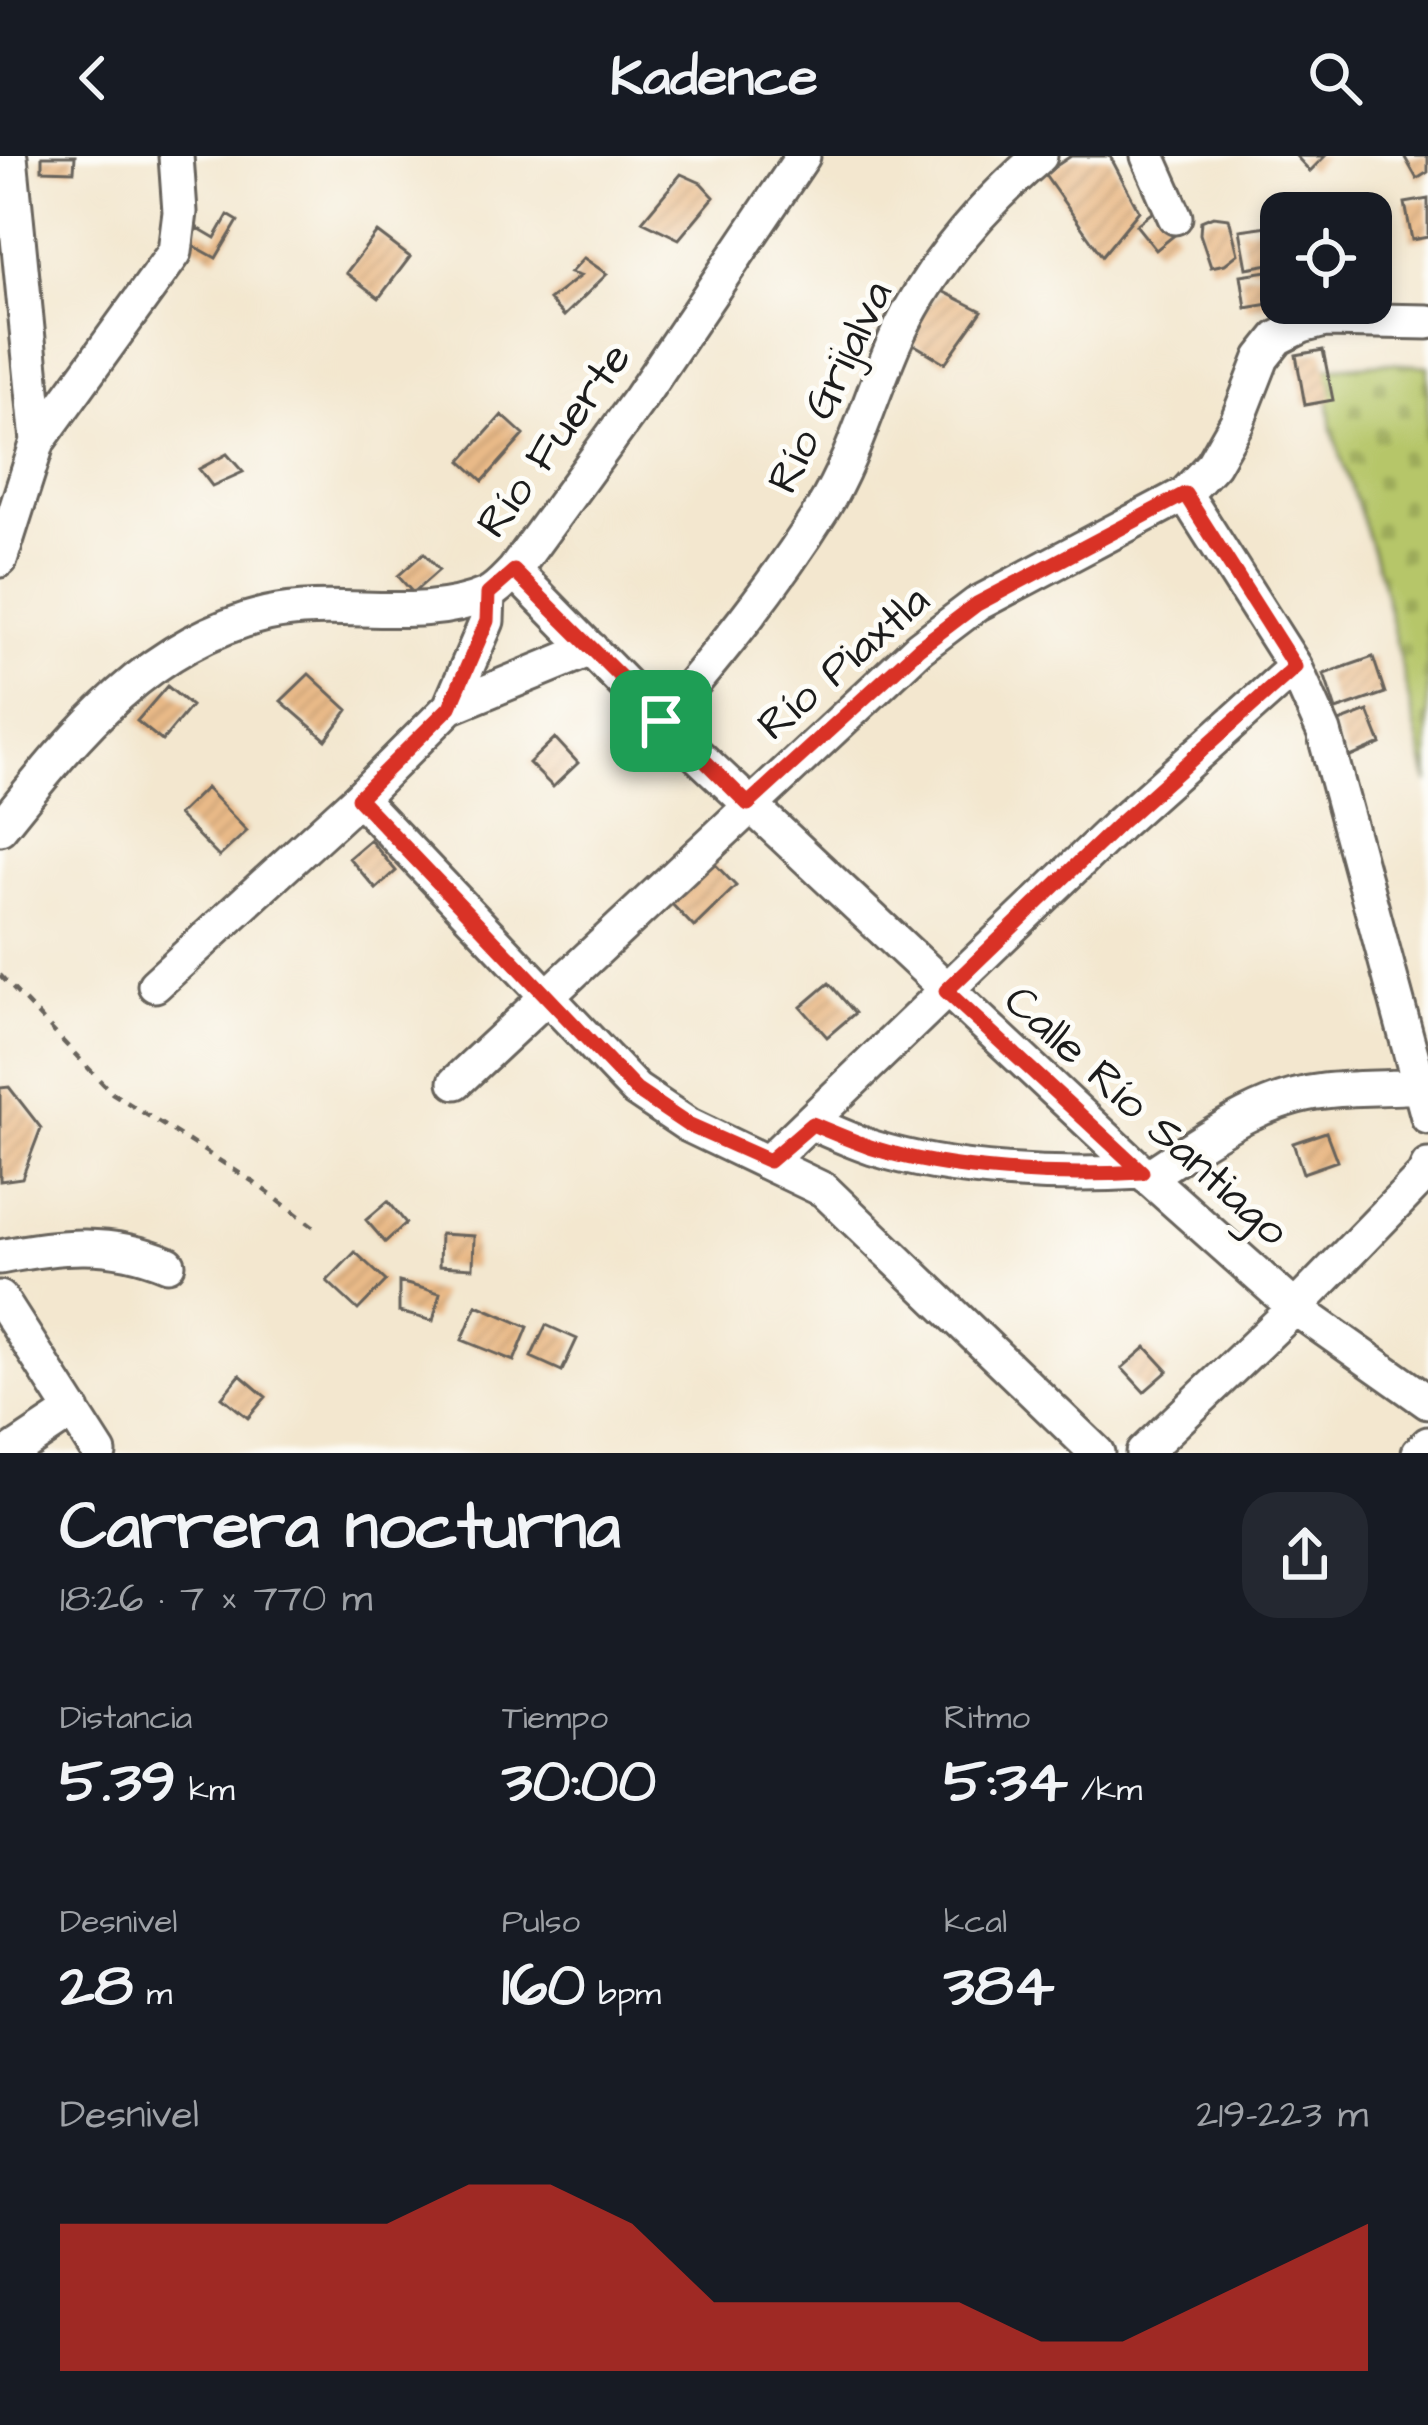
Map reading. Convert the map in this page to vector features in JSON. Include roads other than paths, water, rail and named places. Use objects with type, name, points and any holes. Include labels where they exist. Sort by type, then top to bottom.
[{"type":"street","points":[[10,156],[9,214],[38,441]]},
{"type":"street","points":[[0,560],[38,441],[175,252],[180,212],[176,156]]},
{"type":"street","name":"Río Fuerte","points":[[0,828],[71,740],[118,693],[146,668],[224,627],[271,614],[440,605],[488,594],[514,571],[640,398],[803,156]]},
{"type":"street","name":"Río Grijalva","points":[[661,721],[737,633],[823,509],[850,458],[914,304],[971,220],[1040,156]]},
{"type":"street","points":[[1148,156],[1175,217]]},
{"type":"street","name":"Río Piaxtla","points":[[456,1082],[919,648],[977,604],[1185,494],[1213,464],[1238,422],[1262,358],[1278,338],[1325,320],[1428,322]]},
{"type":"street","points":[[812,1124],[875,1149],[976,1167],[1075,1176],[1144,1174],[1252,1111],[1284,1099],[1322,1090],[1426,1096],[1324,732],[1295,667],[1185,494]]},
{"type":"street","name":"Calle Río Santiago","points":[[514,571],[661,721],[1144,1174],[1294,1308],[1428,1402]]},
{"type":"street","points":[[154,985],[450,707],[487,621],[488,594]]},
{"type":"street","points":[[450,707],[591,649]]},
{"type":"street","points":[[769,1161],[1118,825],[1295,667]]},
{"type":"street","points":[[358,798],[636,1090],[660,1109],[824,1190],[1096,1453]]},
{"type":"street","points":[[1143,1453],[1294,1308],[1428,1166]]},
{"type":"street","points":[[0,1256],[60,1245],[96,1245],[142,1253],[168,1264]]},
{"type":"street","points":[[0,1298],[100,1453]]},
{"type":"street","points":[[10,1453],[73,1411]]},
{"type":"street","points":[[1419,1453],[1428,1444]]}]
